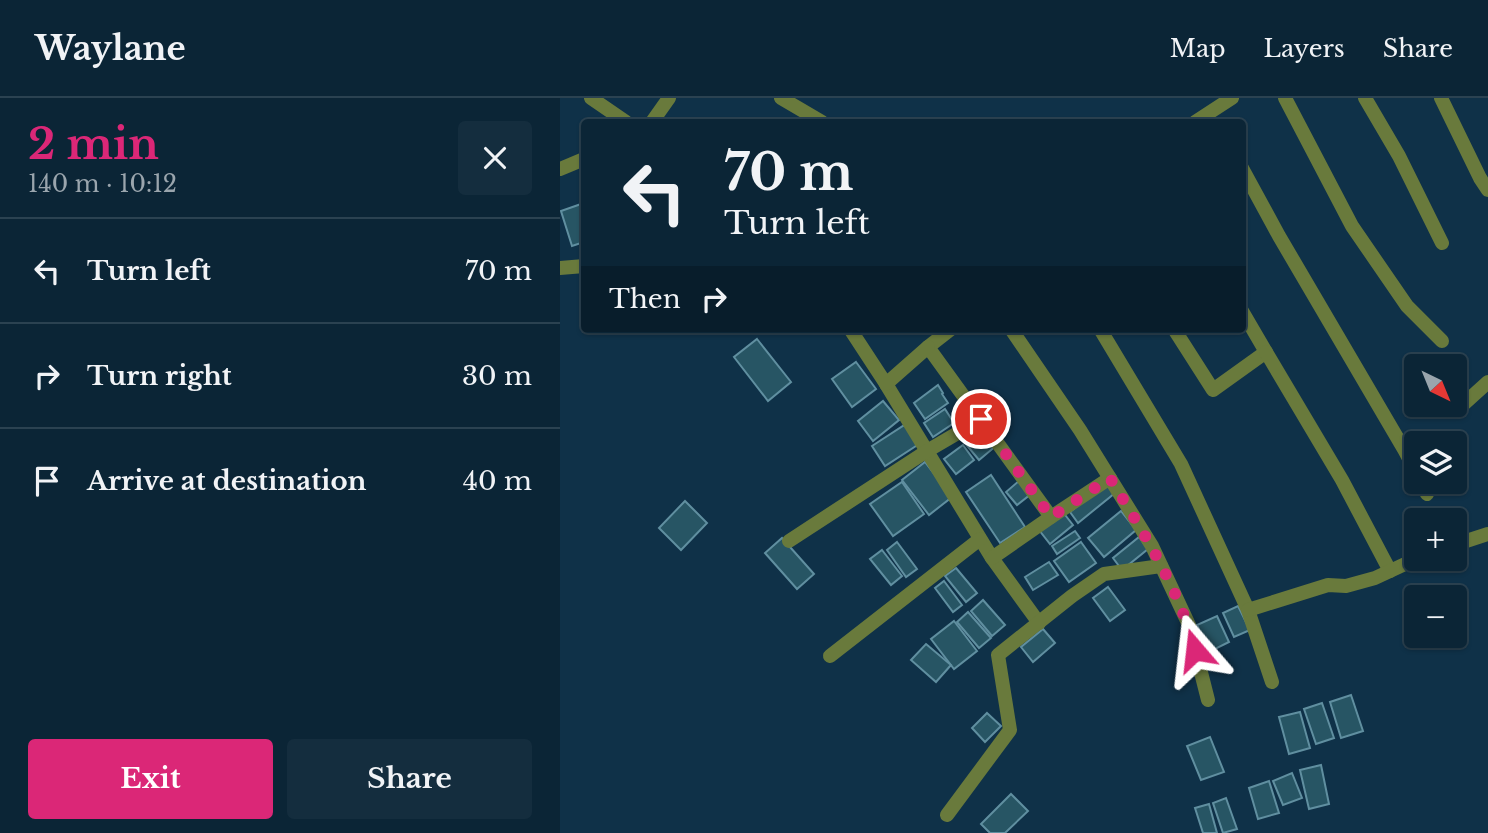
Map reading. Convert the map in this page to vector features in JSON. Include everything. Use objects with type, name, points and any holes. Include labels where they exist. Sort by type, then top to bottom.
[{"type":"street","points":[[591,98],[622,119]]},
{"type":"street","points":[[654,119],[669,98]]},
{"type":"street","points":[[781,98],[817,119]]},
{"type":"street","points":[[1215,117],[1232,98]]},
{"type":"street","points":[[1285,98],[1352,226],[1407,306],[1442,341]]},
{"type":"street","points":[[1365,98],[1399,156],[1442,243]]},
{"type":"street","points":[[1441,98],[1488,190]]},
{"type":"street","points":[[560,169],[581,160]]},
{"type":"street","points":[[1246,175],[1404,450]]},
{"type":"street","points":[[560,268],[581,266]]},
{"type":"street","points":[[1246,318],[1342,480],[1390,571]]},
{"type":"street","points":[[853,333],[992,558],[1039,622]]},
{"type":"street","points":[[886,384],[946,333]]},
{"type":"street","points":[[1014,333],[1080,430],[1152,546],[1189,625],[1208,700]]},
{"type":"street","points":[[1102,333],[1181,464],[1248,610],[1272,682]]},
{"type":"street","points":[[1177,333],[1213,390],[1266,352]]},
{"type":"street","points":[[928,347],[1051,517]]},
{"type":"street","points":[[1467,401],[1488,382]]},
{"type":"street","points":[[789,541],[981,419]]},
{"type":"street","points":[[992,558],[1110,478]]},
{"type":"street","points":[[1467,541],[1488,534]]},
{"type":"street","points":[[830,656],[980,539]]},
{"type":"street","points":[[1248,610],[1328,585],[1346,586],[1375,578],[1404,564]]},
{"type":"street","points":[[947,815],[1010,730],[998,655],[1104,574],[1161,566]]},
{"type":"building","points":[[581,204],[581,243],[572,246],[561,211]]},
{"type":"building","points":[[757,339],[791,382],[768,401],[734,357]]},
{"type":"building","points":[[856,362],[876,389],[852,407],[832,379]]},
{"type":"building","points":[[938,385],[948,403],[925,419],[914,403]]},
{"type":"building","points":[[883,401],[899,420],[873,441],[858,421]]},
{"type":"building","points":[[945,409],[954,423],[933,437],[924,423]]},
{"type":"building","points":[[906,424],[919,444],[885,466],[872,446]]},
{"type":"building","points":[[982,428],[997,445],[979,460],[965,443]]},
{"type":"building","points":[[963,445],[974,460],[956,474],[944,459]]},
{"type":"building","points":[[925,462],[952,497],[929,515],[902,480]]},
{"type":"building","points":[[991,475],[1025,527],[1000,543],[966,492]]},
{"type":"building","points":[[1020,480],[1031,494],[1017,505],[1006,492]]},
{"type":"building","points":[[902,482],[924,514],[893,536],[870,504]]},
{"type":"building","points":[[1107,482],[1115,493],[1078,523],[1070,512]]},
{"type":"building","points":[[685,501],[707,523],[681,550],[659,528]]},
{"type":"building","points":[[1062,511],[1073,525],[1050,544],[1039,530]]},
{"type":"building","points":[[1121,511],[1136,530],[1104,557],[1088,538]]},
{"type":"building","points":[[1075,531],[1080,538],[1057,554],[1052,546]]},
{"type":"building","points":[[1139,537],[1148,549],[1122,570],[1113,558]]},
{"type":"building","points":[[782,538],[814,574],[797,589],[765,553]]},
{"type":"building","points":[[897,542],[917,569],[906,577],[887,550]]},
{"type":"building","points":[[1081,542],[1096,563],[1069,582],[1054,561]]},
{"type":"building","points":[[882,550],[902,576],[891,585],[870,559]]},
{"type":"building","points":[[1049,562],[1058,575],[1033,590],[1025,577]]},
{"type":"building","points":[[956,568],[977,593],[966,602],[945,576]]},
{"type":"building","points":[[944,581],[962,605],[953,612],[935,588]]},
{"type":"building","points":[[1108,587],[1125,610],[1110,621],[1093,598]]},
{"type":"building","points":[[983,600],[1005,625],[992,636],[971,611]]},
{"type":"building","points":[[1238,606],[1250,630],[1234,637],[1223,613]]},
{"type":"building","points":[[968,612],[991,638],[979,648],[957,622]]},
{"type":"building","points":[[1217,616],[1229,642],[1209,652],[1197,625]]},
{"type":"building","points":[[954,621],[977,651],[954,669],[931,639]]},
{"type":"building","points":[[1043,629],[1055,643],[1033,662],[1021,647]]},
{"type":"building","points":[[926,644],[951,665],[936,682],[911,660]]},
{"type":"building","points":[[1351,695],[1363,731],[1341,738],[1330,702]]},
{"type":"building","points":[[1322,703],[1334,738],[1316,744],[1304,709]]},
{"type":"building","points":[[1300,712],[1310,748],[1289,754],[1279,717]]},
{"type":"building","points":[[987,713],[1001,726],[985,742],[972,728]]},
{"type":"building","points":[[1210,737],[1224,772],[1201,780],[1187,746]]},
{"type":"building","points":[[1321,765],[1329,804],[1309,809],[1300,770]]},
{"type":"building","points":[[1292,773],[1302,798],[1283,805],[1273,781]]},
{"type":"building","points":[[1269,781],[1279,813],[1258,819],[1249,788]]},
{"type":"building","points":[[1011,794],[1028,811],[1005,833],[990,833],[981,824]]},
{"type":"building","points":[[1226,798],[1237,829],[1223,833],[1213,803]]},
{"type":"building","points":[[1209,804],[1217,833],[1203,833],[1195,808]]},
{"type":"route","points":[[981,419],[1051,517],[1110,478],[1152,546],[1189,625],[1195,650]]}]
